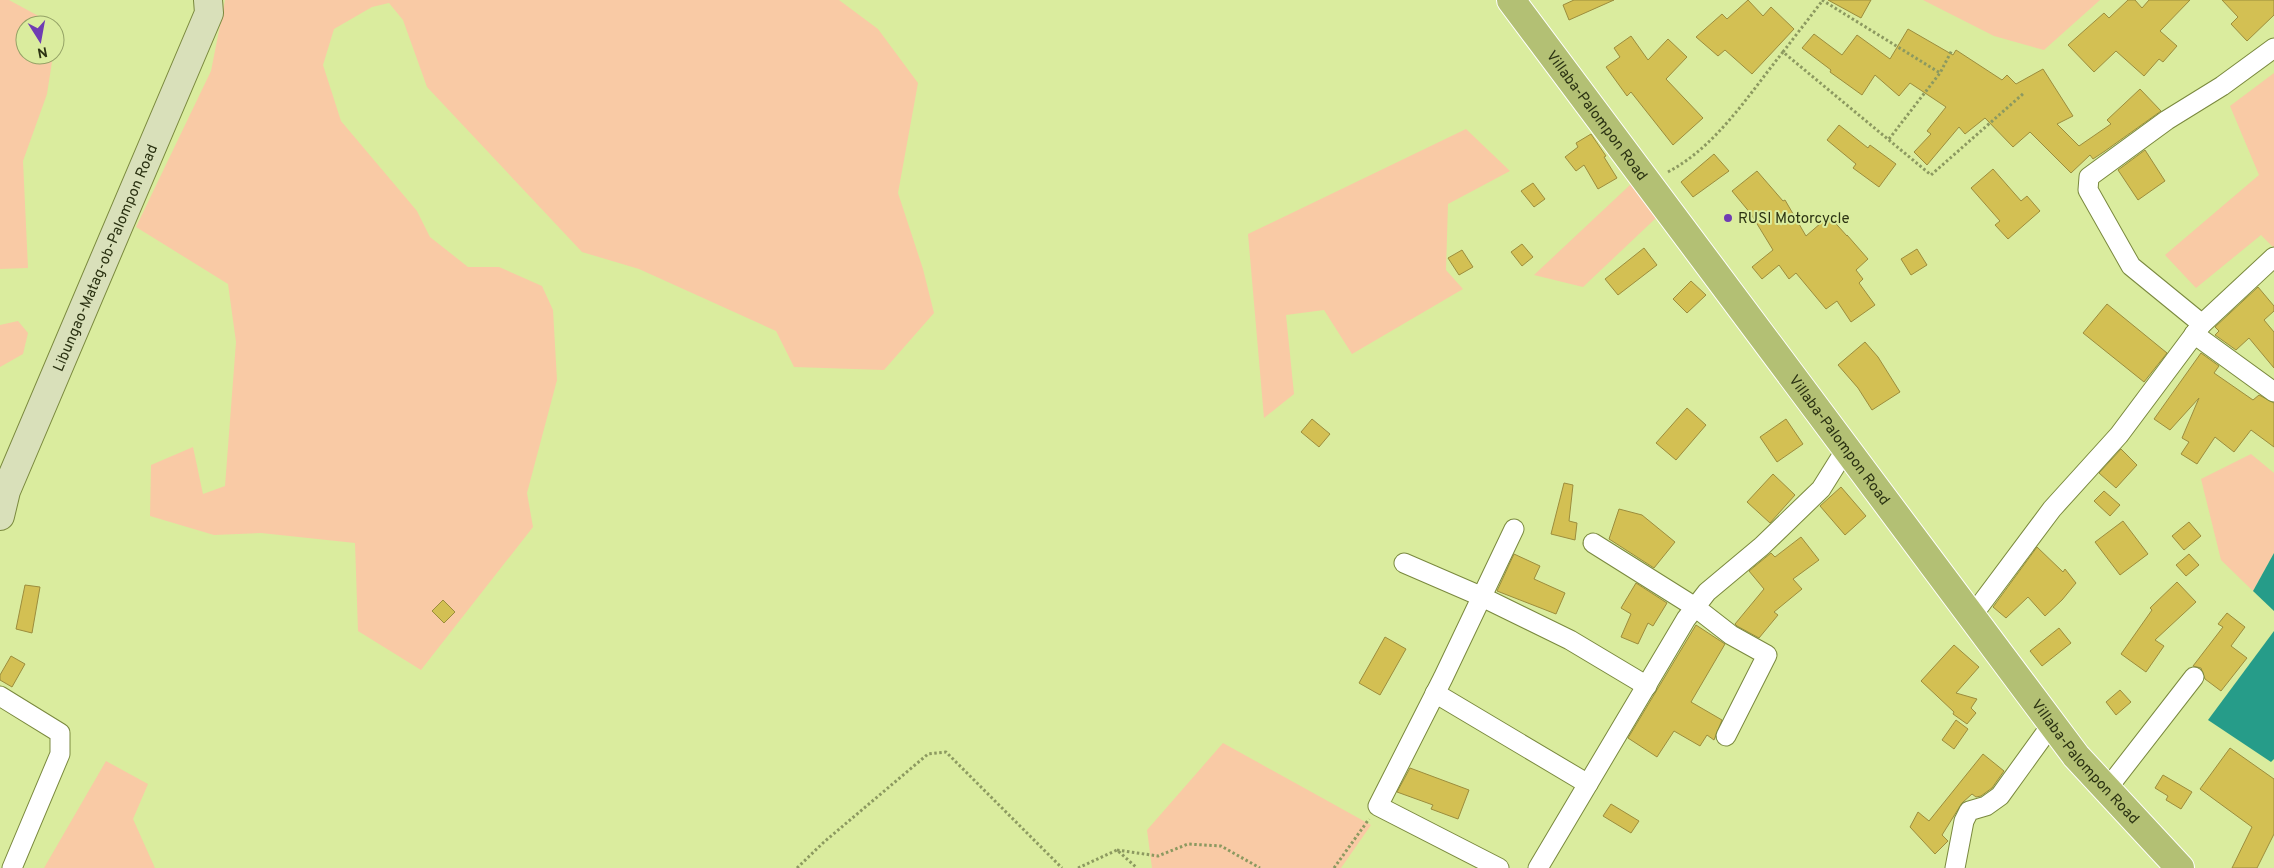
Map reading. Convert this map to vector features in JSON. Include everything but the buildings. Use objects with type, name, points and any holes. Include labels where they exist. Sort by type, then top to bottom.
[{"type":"main road","name":"Libungao-Matag-ob-Palompon Road","points":[[0,516],[6,491],[209,13],[208,0]]},
{"type":"main road","name":"Villaba-Palompon Road","points":[[1511,0],[2076,756],[2180,868]]},
{"type":"street","points":[[2274,48],[2222,86],[2167,120],[2089,177],[2088,190],[2131,266],[2198,329],[2274,392]]},
{"type":"street","points":[[1972,616],[2052,509],[2119,434],[2198,329],[2274,257]]},
{"type":"street","points":[[1538,868],[1695,607],[1707,592],[1762,546],[1821,489],[1846,449]]},
{"type":"street","points":[[1499,868],[1378,806],[1482,597],[1514,528]]},
{"type":"street","points":[[1593,543],[1695,607],[1731,635],[1767,655],[1726,736]]},
{"type":"street","points":[[1404,563],[1482,597],[1570,640],[1646,686]]},
{"type":"street","points":[[2107,789],[2194,676]]},
{"type":"street","points":[[1435,693],[1588,784]]},
{"type":"street","points":[[0,696],[60,733],[60,754],[12,868]]},
{"type":"street","points":[[1955,868],[1964,821],[1969,811],[1986,806],[2000,796],[2052,724]]},
{"type":"path","points":[[1647,182],[1688,161],[1719,132],[1822,0],[1940,73]]},
{"type":"path","points":[[1889,139],[1940,73],[1952,50]]},
{"type":"path","points":[[1783,52],[1930,175],[2024,92]]},
{"type":"path","points":[[797,868],[824,842],[928,754],[946,752],[1062,868]]},
{"type":"path","points":[[1334,868],[1378,806]]},
{"type":"path","points":[[1078,868],[1117,850],[1158,856],[1188,844],[1222,846],[1260,868]]},
{"type":"path","points":[[1117,850],[1138,868]]},
{"type":"shaded area","points":[[0,0],[9,0],[37,15],[15,15],[15,65],[51,65],[47,94],[23,161],[28,268],[0,269]]},
{"type":"shaded area","points":[[225,0],[839,0],[878,29],[918,83],[898,193],[923,269],[934,313],[884,370],[794,367],[776,331],[639,269],[582,252],[427,87],[403,20],[389,3],[372,7],[334,29],[323,65],[341,121],[417,211],[430,237],[468,267],[499,267],[542,286],[553,310],[557,380],[527,493],[533,527],[421,670],[358,631],[355,543],[261,533],[214,535],[150,516],[151,465],[193,447],[203,494],[225,486],[236,342],[228,284],[136,227],[211,71]]},
{"type":"shaded area","points":[[1923,0],[2100,0],[2044,50],[1994,36]]},
{"type":"shaded area","points":[[2274,73],[2274,246],[2261,235],[2196,288],[2165,255],[2259,175],[2230,106]]},
{"type":"shaded area","points":[[1466,129],[1510,171],[1448,204],[1446,270],[1463,289],[1352,354],[1324,310],[1286,315],[1294,394],[1264,418],[1248,234]]},
{"type":"shaded area","points":[[1631,184],[1657,217],[1583,287],[1534,275]]},
{"type":"shaded area","points":[[18,321],[28,333],[23,354],[0,367],[0,325]]},
{"type":"shaded area","points":[[2251,454],[2274,473],[2274,553],[2253,591],[2221,560],[2201,479]]},
{"type":"shaded area","points":[[1223,743],[1371,825],[1341,868],[1152,868],[1147,830]]},
{"type":"shaded area","points":[[106,761],[148,784],[133,819],[155,868],[44,868]]},
{"type":"water","points":[[2274,553],[2274,611],[2253,591]]},
{"type":"water","points":[[2274,631],[2274,759],[2271,762],[2208,720]]},
{"type":"place","name":"RUSI Motorcycle","points":[[1728,218]]}]
